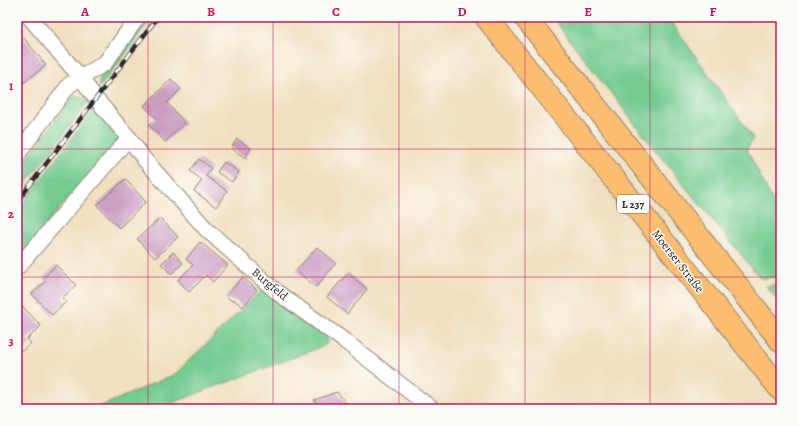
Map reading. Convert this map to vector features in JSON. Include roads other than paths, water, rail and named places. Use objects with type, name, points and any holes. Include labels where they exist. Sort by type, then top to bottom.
[{"type":"highway","name":"Moerser Straße","points":[[486,17],[781,390]]},
{"type":"highway","name":"L 237","points":[[525,17],[781,341]]},
{"type":"street","name":"Burgfeld","points":[[29,17],[81,78],[144,159],[213,235],[278,293],[346,342],[432,409]]},
{"type":"street","points":[[17,155],[69,85],[105,63],[138,17]]},
{"type":"street","points":[[17,268],[129,138]]},
{"type":"railway","points":[[17,202],[158,17]]}]
